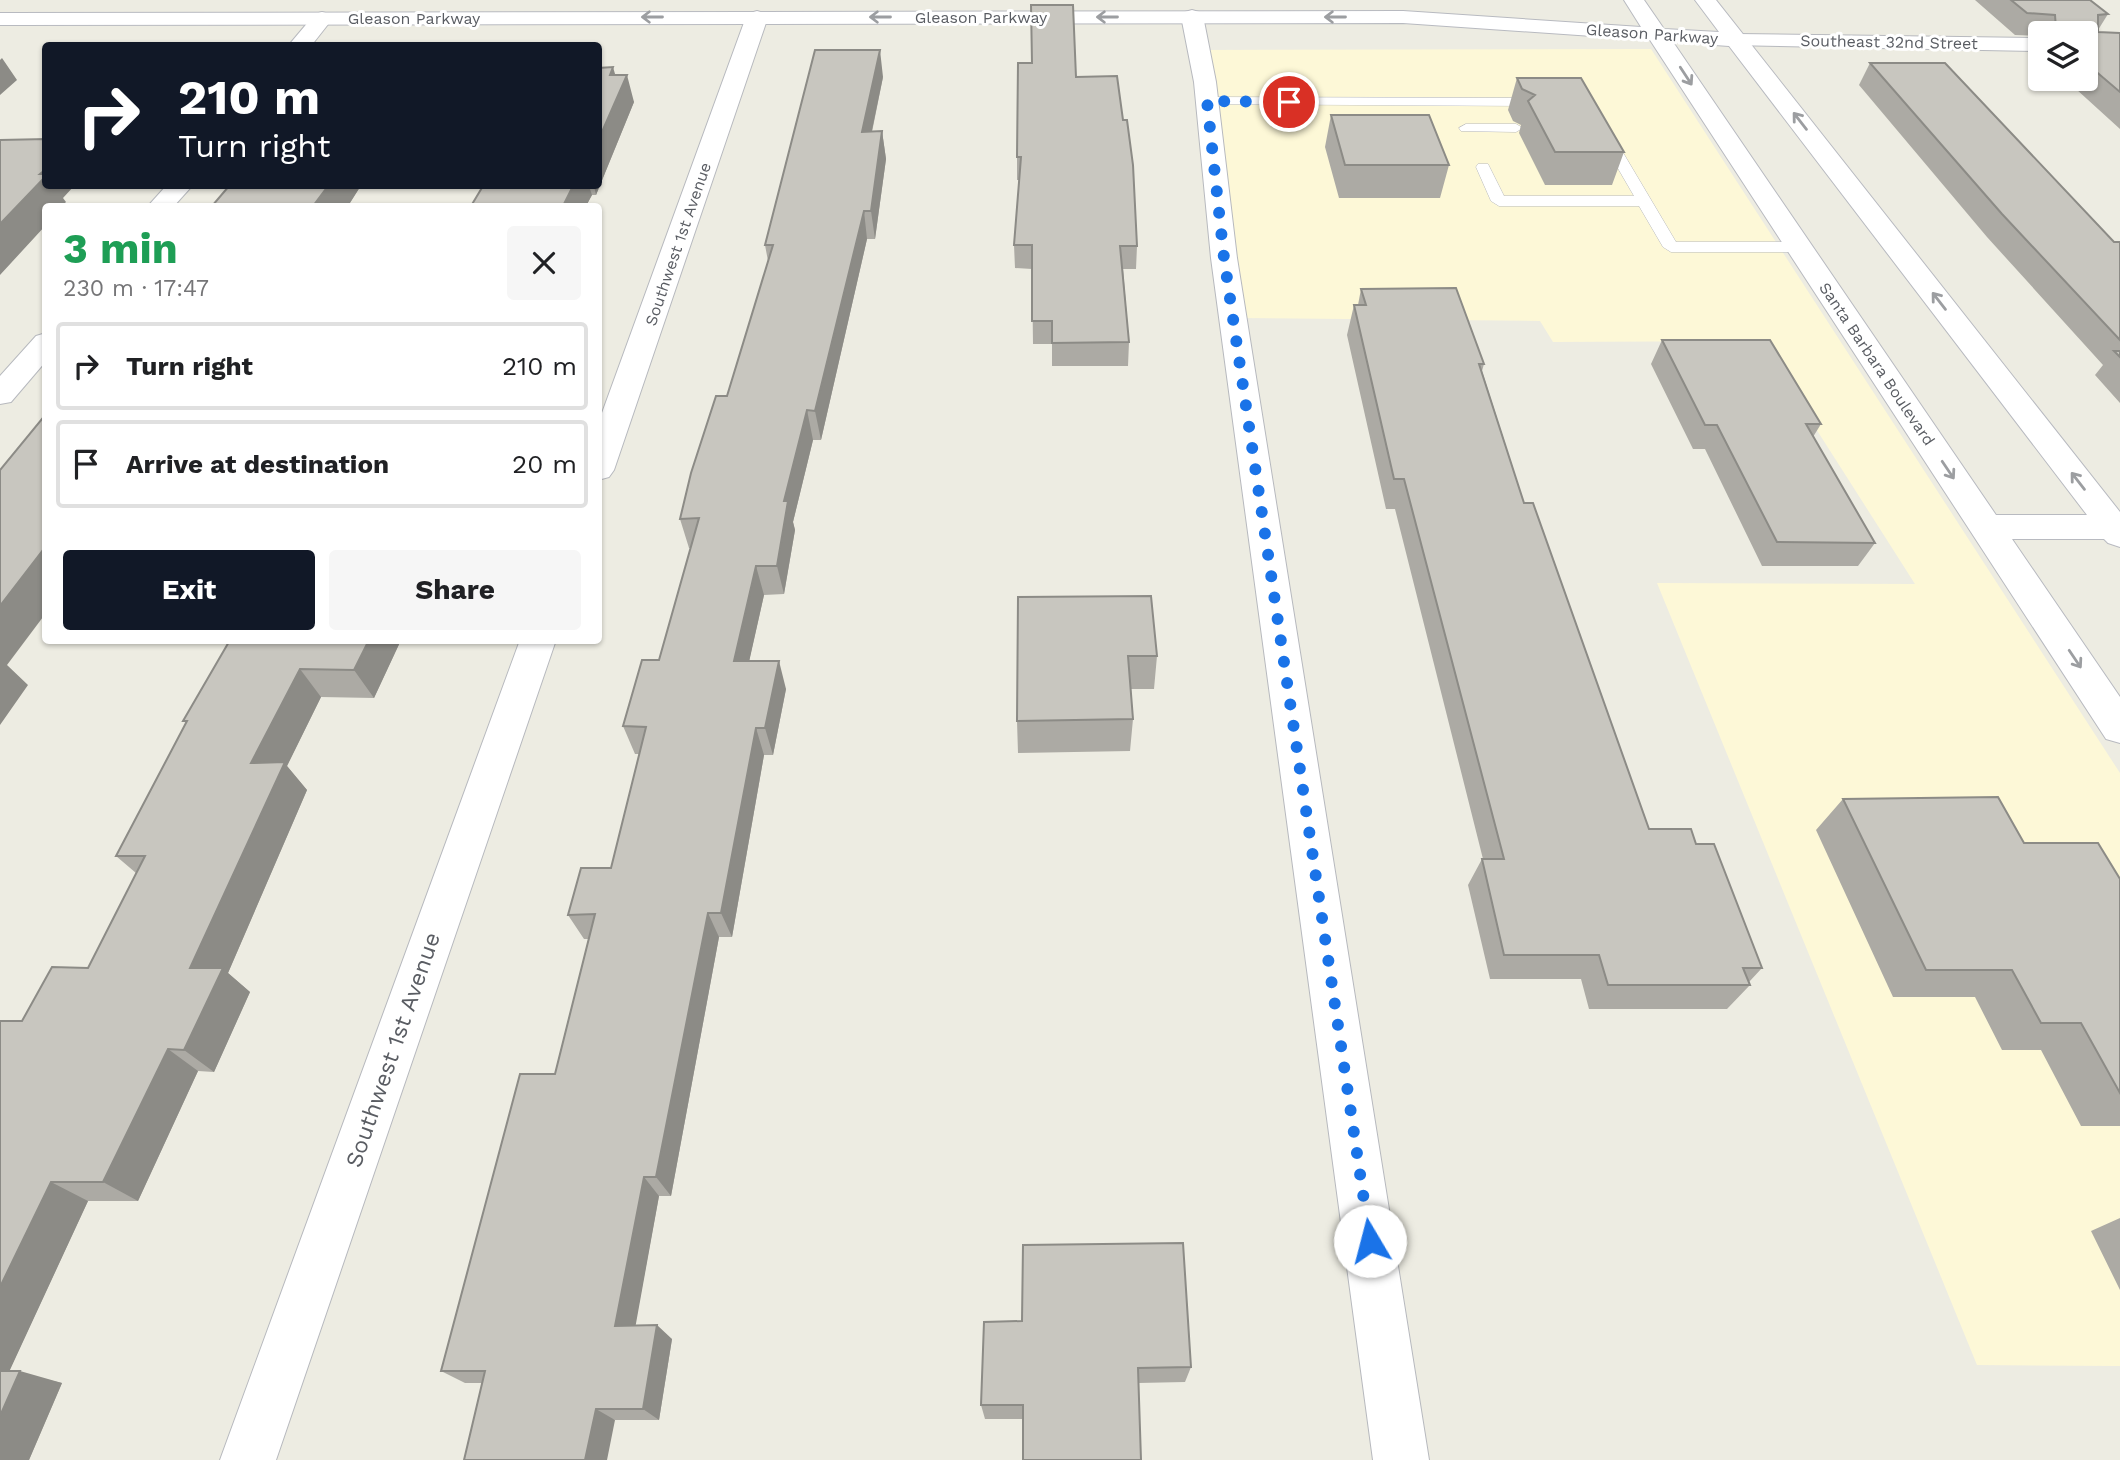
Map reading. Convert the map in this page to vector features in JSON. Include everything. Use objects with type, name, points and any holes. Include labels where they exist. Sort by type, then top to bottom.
[{"type":"main road","name":"Santa Barbara Boulevard","points":[[1634,0],[2120,728]]},
{"type":"main road","points":[[1705,0],[2117,531]]},
{"type":"main road","points":[[1403,17],[1571,7]]},
{"type":"main road","name":"Gleason Parkway","points":[[0,19],[323,18],[753,30],[1198,35],[1403,17],[1661,38]]},
{"type":"main road","points":[[302,42],[323,18]]},
{"type":"main road","name":"Gleason Parkway","points":[[723,42],[753,30],[778,42]]},
{"type":"main road","name":"Southwest 1st Avenue","points":[[602,459],[753,30]]},
{"type":"main road","points":[[1198,35],[1224,258],[1401,1460]]},
{"type":"main road","name":"Gleason Parkway","points":[[1439,41],[1661,38],[1737,40]]},
{"type":"main road","name":"Southeast 32nd Street","points":[[1737,40],[2028,45]]},
{"type":"main road","points":[[164,203],[176,189]]},
{"type":"main road","points":[[0,395],[42,347]]},
{"type":"main road","points":[[1986,527],[2117,531]]},
{"type":"main road","name":"Southwest 1st Avenue","points":[[248,1460],[537,644]]},
{"type":"lane","points":[[1207,101],[1560,101]]},
{"type":"lane","points":[[1454,102],[1475,147]]},
{"type":"lane","points":[[1597,125],[1646,201],[1671,247],[1800,247]]},
{"type":"lane","points":[[1466,128],[1516,128]]},
{"type":"lane","points":[[1597,158],[1619,158]]},
{"type":"lane","points":[[1483,167],[1499,201],[1646,201]]},
{"type":"shaded area","points":[[1651,49],[2120,773],[2120,1366],[1977,1365],[1657,583],[1915,584],[1760,341],[1553,342],[1540,321],[1239,318],[1197,50]]},
{"type":"building","points":[[2011,0],[2090,0],[2108,14],[2098,15],[2098,21],[2055,21],[2055,15],[2027,13]]},
{"type":"building","points":[[1031,5],[1073,5],[1076,77],[1117,76],[1133,165],[1137,246],[1120,246],[1129,342],[1052,343],[1052,321],[1032,321],[1032,245],[1014,245],[1021,157],[1017,157],[1018,63],[1032,63]]},
{"type":"building","points":[[2098,32],[2120,33],[2120,92],[2098,73]]},
{"type":"building","points":[[815,50],[880,50],[862,132],[882,131],[871,211],[864,211],[815,411],[807,410],[784,501],[788,501],[777,566],[756,566],[734,661],[779,661],[765,728],[756,728],[721,913],[708,913],[656,1177],[644,1177],[615,1326],[657,1325],[643,1409],[596,1409],[585,1460],[464,1460],[485,1371],[441,1371],[520,1074],[555,1074],[595,914],[568,915],[581,868],[611,868],[646,727],[623,726],[642,660],[659,660],[699,518],[680,519],[691,473],[716,396],[727,396],[773,245],[765,245]]},
{"type":"building","points":[[1870,63],[1945,63],[2114,242],[2120,242],[2120,340],[2002,214]]},
{"type":"building","points":[[613,67],[610,75],[627,75],[602,132],[602,68]]},
{"type":"building","points":[[1517,78],[1581,78],[1624,152],[1555,152],[1528,101],[1535,95],[1522,89]]},
{"type":"building","points":[[1331,115],[1429,115],[1449,165],[1345,165]]},
{"type":"building","points":[[42,139],[42,180],[0,224],[0,140]]},
{"type":"building","points":[[226,189],[326,189],[315,203],[215,203]]},
{"type":"building","points":[[481,189],[572,189],[564,203],[473,203]]},
{"type":"building","points":[[1456,288],[1484,364],[1479,364],[1524,503],[1533,503],[1649,829],[1691,829],[1696,844],[1714,844],[1762,968],[1743,968],[1750,985],[1608,985],[1599,955],[1504,955],[1482,859],[1504,859],[1404,479],[1394,479],[1354,305],[1366,305],[1361,289]]},
{"type":"building","points":[[1662,340],[1770,340],[1821,424],[1806,424],[1875,543],[1777,542],[1717,425],[1705,425]]},
{"type":"building","points":[[42,419],[42,551],[0,606],[0,470]]},
{"type":"building","points":[[1151,596],[1157,656],[1128,656],[1133,719],[1017,721],[1018,597]]},
{"type":"building","points":[[228,644],[367,644],[354,670],[300,669],[251,763],[285,762],[190,968],[223,968],[184,1050],[168,1049],[103,1182],[51,1182],[0,1287],[0,1021],[22,1021],[52,967],[88,968],[145,856],[116,856],[187,721],[183,721]]},
{"type":"building","points":[[1998,797],[2024,843],[2098,843],[2120,879],[2120,1093],[2081,1023],[2041,1023],[2012,970],[1926,970],[1843,799]]},
{"type":"building","points":[[1183,1243],[1191,1367],[1138,1368],[1141,1460],[1023,1460],[1023,1405],[981,1405],[984,1322],[1022,1321],[1023,1245]]},
{"type":"building","points":[[0,1371],[20,1371],[0,1416]]},
{"type":"route","points":[[1289,102],[1207,101],[1224,258],[1370,1241]]}]
